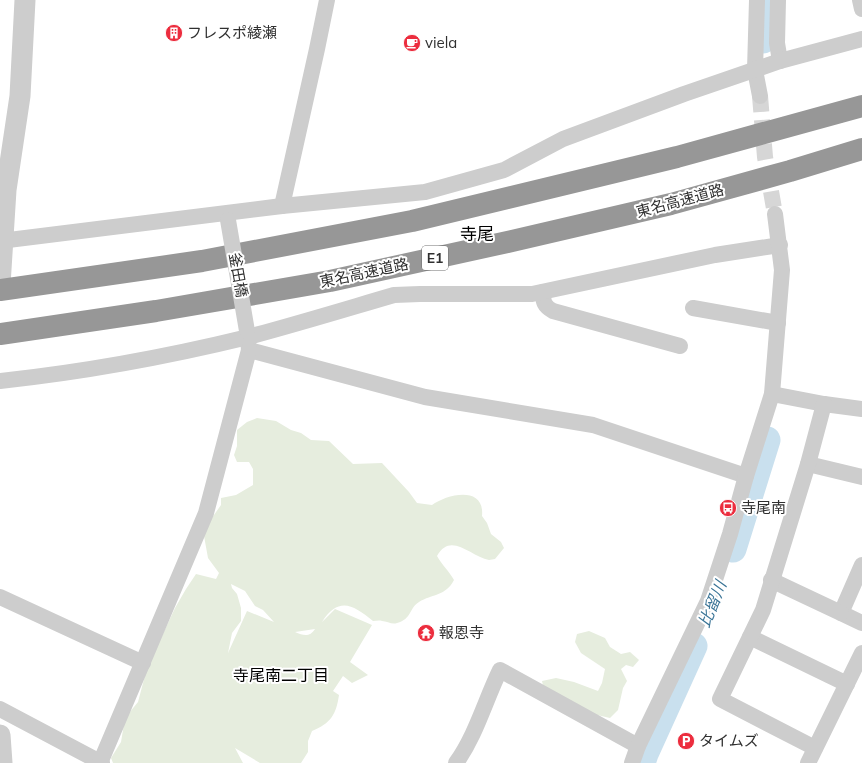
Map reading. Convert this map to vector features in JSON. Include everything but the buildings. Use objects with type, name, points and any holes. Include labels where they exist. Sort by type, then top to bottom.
[{"type":"highway","points":[[0,290],[202,262],[412,221],[677,157],[862,106]]},
{"type":"highway","name":"東名高速道路","points":[[0,334],[156,311],[330,281],[671,204],[790,171],[862,149]]},
{"type":"street","points":[[0,285],[1,243],[6,190],[20,96],[25,0]]},
{"type":"street","points":[[282,206],[327,0]]},
{"type":"street","points":[[757,0],[755,70],[760,96]]},
{"type":"street","points":[[778,0],[777,43],[780,61]]},
{"type":"street","points":[[860,0],[862,9]]},
{"type":"street","points":[[1,243],[227,217],[282,206],[425,192],[504,170],[563,139],[684,94],[780,61],[862,39]]},
{"type":"street","points":[[632,763],[638,746],[708,601],[730,534],[746,476],[772,394],[782,270],[775,214]]},
{"type":"street","name":"釜田橋","points":[[227,217],[248,339]]},
{"type":"street","points":[[0,381],[51,376],[122,364],[248,339],[394,296],[420,294],[532,294],[715,255],[780,245]]},
{"type":"street","points":[[543,292],[546,307],[553,311],[680,346]]},
{"type":"street","points":[[693,308],[778,323]]},
{"type":"street","points":[[248,339],[425,397],[594,425],[746,476]]},
{"type":"street","points":[[0,709],[101,763],[206,513],[248,339]]},
{"type":"street","points":[[772,394],[824,404],[862,409]]},
{"type":"street","points":[[815,748],[720,698],[763,610],[808,464],[824,404]]},
{"type":"street","points":[[808,464],[862,477]]},
{"type":"street","points":[[841,613],[862,565]]},
{"type":"street","points":[[772,580],[862,624]]},
{"type":"street","points":[[0,598],[143,663]]},
{"type":"street","points":[[750,637],[847,684]]},
{"type":"street","points":[[808,763],[862,653]]},
{"type":"street","points":[[456,763],[466,749],[500,670],[638,746]]},
{"type":"street","points":[[0,735],[2,763]]},
{"type":"green space","points":[[257,418],[276,421],[291,430],[301,433],[311,440],[329,441],[353,464],[382,463],[409,492],[417,503],[432,505],[455,495],[471,496],[478,500],[481,506],[482,516],[487,523],[491,534],[501,542],[504,548],[495,559],[489,560],[455,545],[448,546],[443,549],[437,556],[454,580],[451,585],[443,592],[424,599],[416,604],[405,619],[397,623],[393,624],[373,621],[353,607],[346,606],[340,606],[334,609],[328,614],[322,622],[335,609],[372,625],[350,662],[368,675],[352,683],[343,676],[333,691],[339,695],[332,718],[324,725],[312,731],[308,741],[308,752],[301,763],[260,763],[235,748],[243,763],[113,763],[111,758],[121,742],[125,718],[138,702],[147,668],[175,608],[196,574],[216,579],[219,573],[208,558],[204,536],[209,522],[221,505],[221,498],[236,495],[253,485],[253,469],[249,462],[237,462],[234,455],[237,446],[237,430],[247,422]],"holes":[[[231,584],[245,591],[255,606],[263,610],[274,622],[247,611],[228,653],[232,633],[241,621],[241,608],[237,594],[232,588]],[[315,629],[309,635],[295,632]]]},
{"type":"green space","points":[[589,631],[605,638],[610,647],[621,654],[630,652],[639,660],[633,667],[626,665],[621,669],[627,681],[623,688],[618,710],[610,718],[593,714],[544,690],[542,681],[556,678],[574,682],[598,691],[602,683],[605,669],[581,653],[575,642],[577,634]]},
{"type":"waterway","name":"比留川","points":[[763,40],[766,0]]},
{"type":"waterway","name":"比留川","points":[[733,549],[767,440]]},
{"type":"waterway","name":"比留川","points":[[642,763],[694,646]]},
{"type":"tunnel","points":[[760,96],[765,157],[775,214]]},
{"type":"place","name":"フレスポ綾瀬","points":[[174,33]]},
{"type":"place","name":"viela","points":[[412,43]]},
{"type":"place","name":"寺尾南","points":[[728,508]]},
{"type":"place","name":"報恩寺","points":[[426,633]]},
{"type":"place","name":"タイムズ","points":[[686,741]]},
{"type":"district","name":"寺尾","points":[[477,234]]},
{"type":"district","name":"寺尾南二丁目","points":[[281,675]]}]
